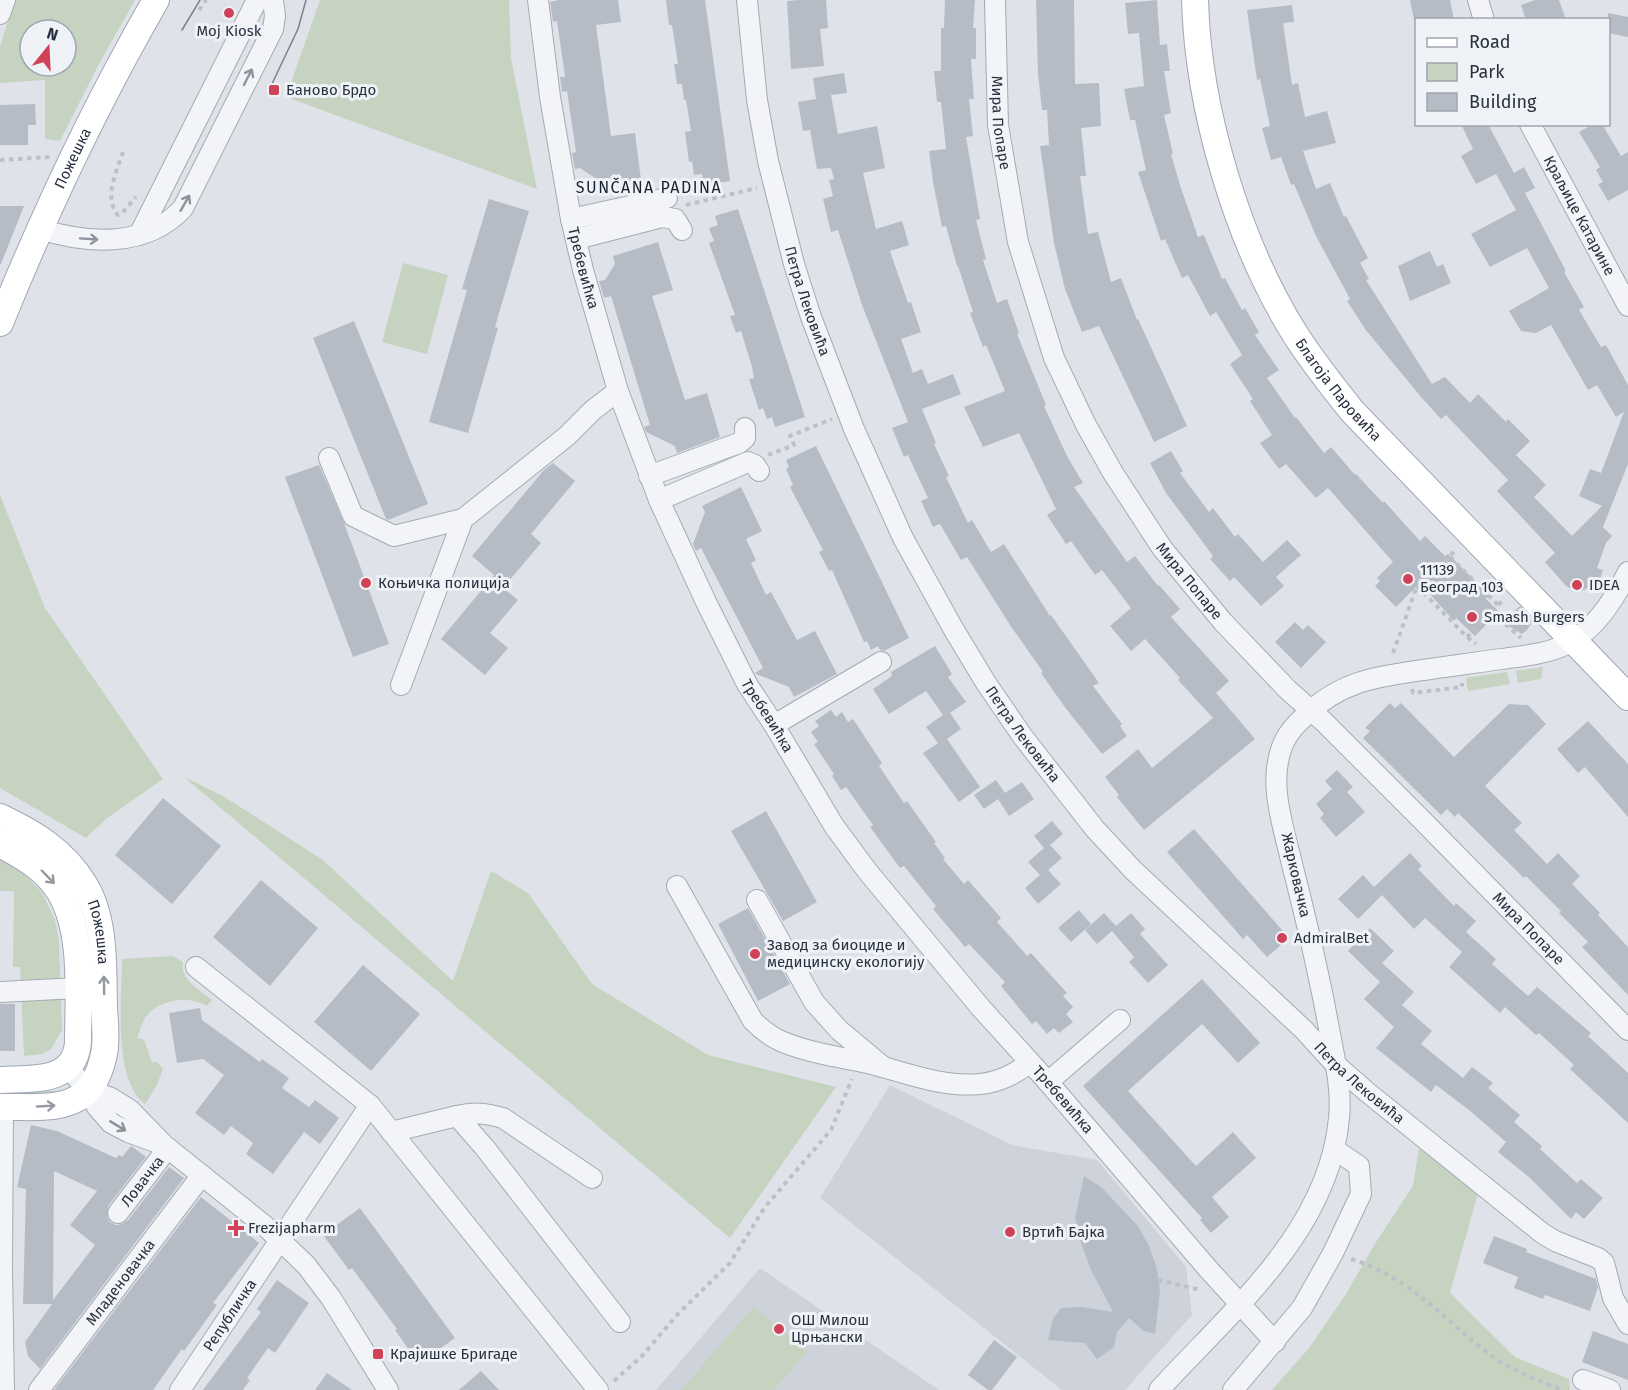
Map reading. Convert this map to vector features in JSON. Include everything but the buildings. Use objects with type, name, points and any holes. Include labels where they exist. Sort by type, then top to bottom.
[{"type":"main road","name":"Пожешка","points":[[0,323],[94,112],[156,0]]},
{"type":"main road","name":"Благоја Паровића","points":[[1195,0],[1201,65],[1222,164],[1252,250],[1294,333],[1352,411],[1628,697]]},
{"type":"main road","name":"Пожешка","points":[[0,817],[41,838],[57,850],[84,884],[94,907],[102,950],[105,1043],[100,1068],[88,1090]]},
{"type":"main road","name":"Пожешка","points":[[0,844],[37,866],[62,895],[72,920],[78,988],[78,1051],[68,1068]]},
{"type":"main road","points":[[0,1080],[46,1077],[68,1068]]},
{"type":"main road","points":[[2,1107],[53,1106],[72,1101],[88,1090]]},
{"type":"street","points":[[0,14],[4,0]]},
{"type":"street","points":[[139,235],[257,0]]},
{"type":"street","points":[[40,229],[57,235],[90,240],[139,235],[174,219],[183,208],[273,28],[275,16],[273,0]]},
{"type":"street","name":"Требевићка","points":[[538,0],[550,97],[571,219],[618,391],[659,500],[747,684],[850,850],[963,988],[1275,1342]]},
{"type":"street","name":"Петра Лековића","points":[[747,0],[757,100],[773,184],[811,317],[848,412],[903,538],[954,630],[1023,737],[1095,829],[1133,870],[1304,1030],[1335,1064],[1542,1233],[1555,1241],[1598,1258],[1604,1263],[1612,1298],[1628,1324]]},
{"type":"street","name":"Мира Попаре","points":[[995,0],[998,125],[1018,242],[1054,358],[1107,463],[1162,548],[1223,622],[1628,1030]]},
{"type":"street","points":[[1478,0],[1483,18]]},
{"type":"street","name":"Краљице Катарине","points":[[1531,126],[1628,306]]},
{"type":"street","points":[[571,219],[674,202]]},
{"type":"street","points":[[576,239],[663,217],[675,219],[682,230]]},
{"type":"street","points":[[328,458],[353,516],[393,536],[463,519],[567,436],[592,410],[618,391]]},
{"type":"street","points":[[649,476],[739,443],[745,438],[745,428]]},
{"type":"street","points":[[659,500],[748,462],[755,465],[759,471]]},
{"type":"street","points":[[401,685],[463,519]]},
{"type":"street","name":"Жарковачка","points":[[1159,1390],[1240,1304],[1284,1252],[1301,1226],[1324,1181],[1334,1149],[1339,1118],[1335,1064],[1318,970],[1284,826],[1275,777],[1277,758],[1284,741],[1294,726],[1330,694],[1361,680],[1536,654],[1574,640],[1611,604],[1628,573]]},
{"type":"street","points":[[774,725],[881,662]]},
{"type":"street","points":[[677,886],[753,1021],[765,1032],[782,1041],[813,1052],[950,1084],[978,1084],[1004,1079],[1030,1063]]},
{"type":"street","points":[[757,900],[814,1002],[839,1030],[883,1067]]},
{"type":"street","points":[[196,968],[370,1105],[605,1387]]},
{"type":"street","points":[[0,993],[78,988]]},
{"type":"street","points":[[1048,1082],[1120,1020]]},
{"type":"street","points":[[68,1068],[88,1090],[123,1105],[166,1146],[281,1240],[306,1265],[331,1298],[388,1390]]},
{"type":"street","name":"Републичка","points":[[180,1390],[370,1105]]},
{"type":"street","points":[[2,1107],[4,1390]]},
{"type":"street","points":[[391,1132],[471,1113],[487,1113],[502,1118],[592,1178]]},
{"type":"street","points":[[457,1116],[485,1148],[620,1323]]},
{"type":"street","name":"Ловачка","points":[[118,1213],[166,1146]]},
{"type":"street","points":[[1233,1390],[1302,1308],[1333,1253],[1361,1194],[1359,1166],[1334,1149]]},
{"type":"street","name":"Младеновачка","points":[[39,1390],[202,1175]]},
{"type":"street","points":[[1583,1380],[1610,1390]]},
{"type":"path","points":[[199,10],[206,0]]},
{"type":"path","points":[[123,152],[113,182],[112,198],[115,213],[118,215],[122,213],[138,195]]},
{"type":"path","points":[[0,160],[55,158]]},
{"type":"path","points":[[674,202],[773,184]]},
{"type":"path","points":[[794,445],[790,436],[848,412]]},
{"type":"path","points":[[1393,653],[1417,586],[1461,545]]},
{"type":"path","points":[[1450,557],[1498,604]]},
{"type":"path","points":[[1417,586],[1467,637],[1478,645]]},
{"type":"path","points":[[1467,637],[1510,592]]},
{"type":"path","points":[[1492,612],[1522,638]]},
{"type":"path","points":[[1413,693],[1440,693],[1462,687]]},
{"type":"path","points":[[605,1387],[642,1356],[678,1314],[730,1263],[765,1207],[831,1130],[859,1061]]},
{"type":"path","points":[[1333,1253],[1390,1274],[1424,1298],[1489,1354],[1529,1376],[1563,1390]]},
{"type":"path","points":[[1158,1280],[1201,1290]]},
{"type":"shaded area","name":"Вртић Бајка","points":[[890,1085],[1012,1145],[1097,1160],[1186,1267],[1192,1315],[1125,1390],[1062,1390],[820,1198]]},
{"type":"shaded area","name":"ОШ Милош Црњански","points":[[760,1268],[939,1390],[656,1390]]},
{"type":"green space","points":[[14,0],[135,0],[60,141],[45,139],[45,80],[0,83],[0,47]]},
{"type":"green space","points":[[320,0],[509,0],[511,58],[537,189],[286,97]]},
{"type":"green space","points":[[403,263],[448,275],[427,354],[382,342]]},
{"type":"green space","points":[[0,495],[45,608],[163,779],[106,819],[86,838],[0,788]]},
{"type":"green space","points":[[1543,667],[1541,679],[1518,683],[1516,671]]},
{"type":"green space","points":[[1507,672],[1510,684],[1468,691],[1466,678]]},
{"type":"green space","points":[[184,777],[223,796],[323,860],[453,981],[491,871],[528,893],[592,984],[708,1055],[836,1087],[730,1238]]},
{"type":"green space","points":[[0,860],[24,874],[42,892],[55,920],[59,941],[62,1030],[51,1049],[42,1054],[24,1056],[20,967],[13,967],[14,891],[0,891]]},
{"type":"green space","points":[[173,956],[183,962],[187,979],[212,1000],[207,1006],[185,1000],[169,1002],[155,1008],[145,1018],[137,1038],[144,1040],[152,1062],[157,1062],[163,1069],[157,1085],[145,1104],[135,1092],[127,1076],[123,1057],[122,959]]},
{"type":"green space","points":[[40,1089],[65,1094],[0,1098],[0,1093]]},
{"type":"green space","points":[[1419,1148],[1478,1193],[1450,1293],[1515,1357],[1569,1379],[1570,1390],[1272,1390],[1309,1348],[1346,1294],[1376,1242],[1413,1186]]},
{"type":"green space","points":[[754,1306],[807,1352],[774,1390],[681,1390]]},
{"type":"tram line","points":[[182,30],[200,0]]},
{"type":"tram line","points":[[270,88],[298,29],[306,0]]},
{"type":"place","name":"Moj Kiosk","points":[[229,13]]},
{"type":"place","name":"Баново Брдо","points":[[274,90]]},
{"type":"place","name":"11139 Београд 103","points":[[1408,579]]},
{"type":"place","name":"Коњичка полиција","points":[[366,583]]},
{"type":"place","name":"IDEA","points":[[1577,585]]},
{"type":"place","name":"Smash Burgers","points":[[1472,617]]},
{"type":"place","name":"AdmiralBet","points":[[1282,938]]},
{"type":"place","name":"Завод за биоциде и медицинску екологију","points":[[755,954]]},
{"type":"place","name":"Frezijapharm","points":[[236,1228]]},
{"type":"place","name":"Вртић Бајка","points":[[1010,1232]]},
{"type":"place","name":"ОШ Милош Црњански","points":[[779,1329]]},
{"type":"place","name":"Крајишке Бригаде","points":[[378,1354]]},
{"type":"district","name":"SUNČANA PADINA","points":[[649,187]]}]
